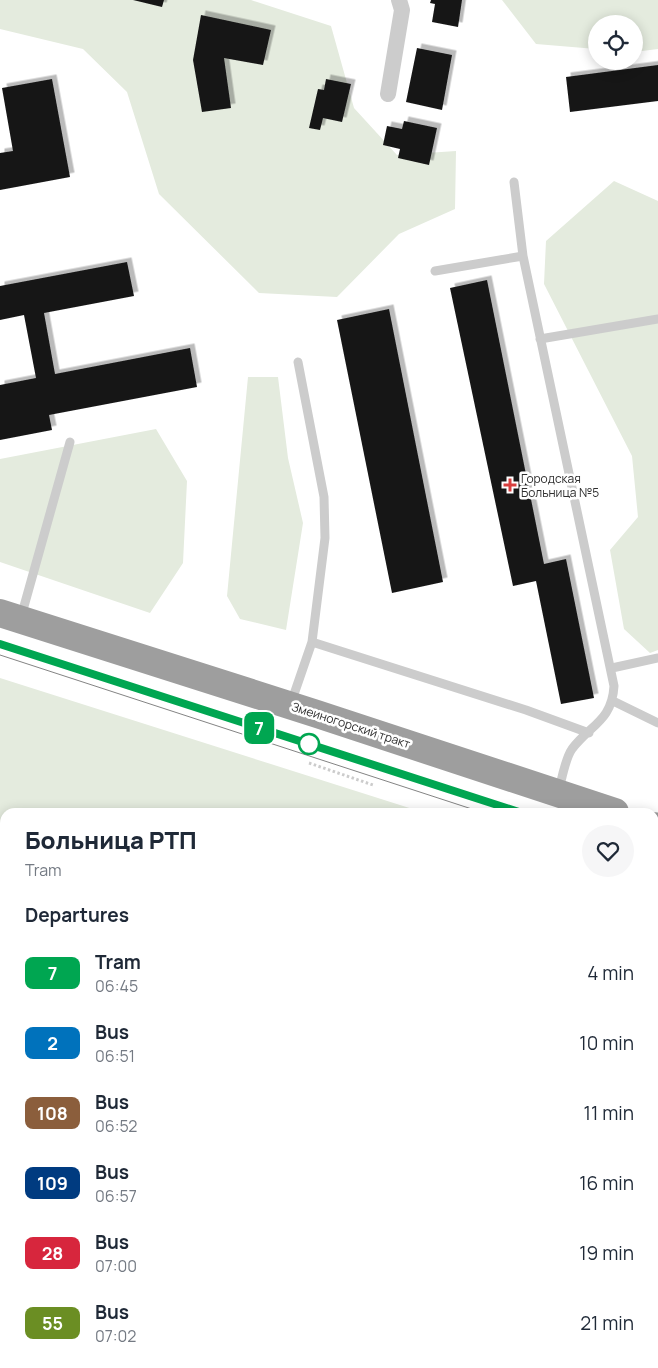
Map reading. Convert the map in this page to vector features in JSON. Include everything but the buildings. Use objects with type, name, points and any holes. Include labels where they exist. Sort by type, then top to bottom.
[{"type":"highway","name":"Змеиногорский тракт","points":[[10,616],[604,808]]},
{"type":"street","points":[[388,94],[402,10],[399,0]]},
{"type":"lane","points":[[514,182],[523,256],[612,668],[614,686],[613,701],[603,720],[571,750],[558,793]]},
{"type":"lane","points":[[435,271],[523,256]]},
{"type":"lane","points":[[540,339],[658,319]]},
{"type":"lane","points":[[290,706],[312,642],[325,538],[324,497],[298,362]]},
{"type":"lane","points":[[10,616],[70,442]]},
{"type":"lane","points":[[312,642],[526,710],[589,733]]},
{"type":"lane","points":[[612,668],[658,658]]},
{"type":"lane","points":[[613,701],[658,723]]},
{"type":"path","points":[[309,763],[373,784]]},
{"type":"shaded area","points":[[0,0],[251,0],[331,26],[354,108],[397,155],[456,151],[455,209],[399,234],[337,297],[259,293],[159,194],[127,92],[83,49],[0,29]]},
{"type":"shaded area","points":[[502,0],[658,0],[658,49],[643,51],[643,15],[588,15],[588,48],[536,44]]},
{"type":"shaded area","points":[[614,181],[658,201],[658,650],[650,653],[624,629],[610,550],[638,517],[632,456],[544,284],[546,241]]},
{"type":"shaded area","points":[[248,377],[278,377],[288,458],[303,523],[286,630],[240,619],[227,596]]},
{"type":"shaded area","points":[[156,429],[187,481],[183,563],[150,613],[0,562],[0,459]]},
{"type":"shaded area","points":[[0,678],[409,808],[0,808]]},
{"type":"tram line","points":[[0,644],[507,808]]},
{"type":"tram line","name":"7","points":[[0,644],[507,808]]},
{"type":"tram line","points":[[0,655],[469,808]]},
{"type":"place","name":"Городская Больница №5","points":[[510,485]]}]
